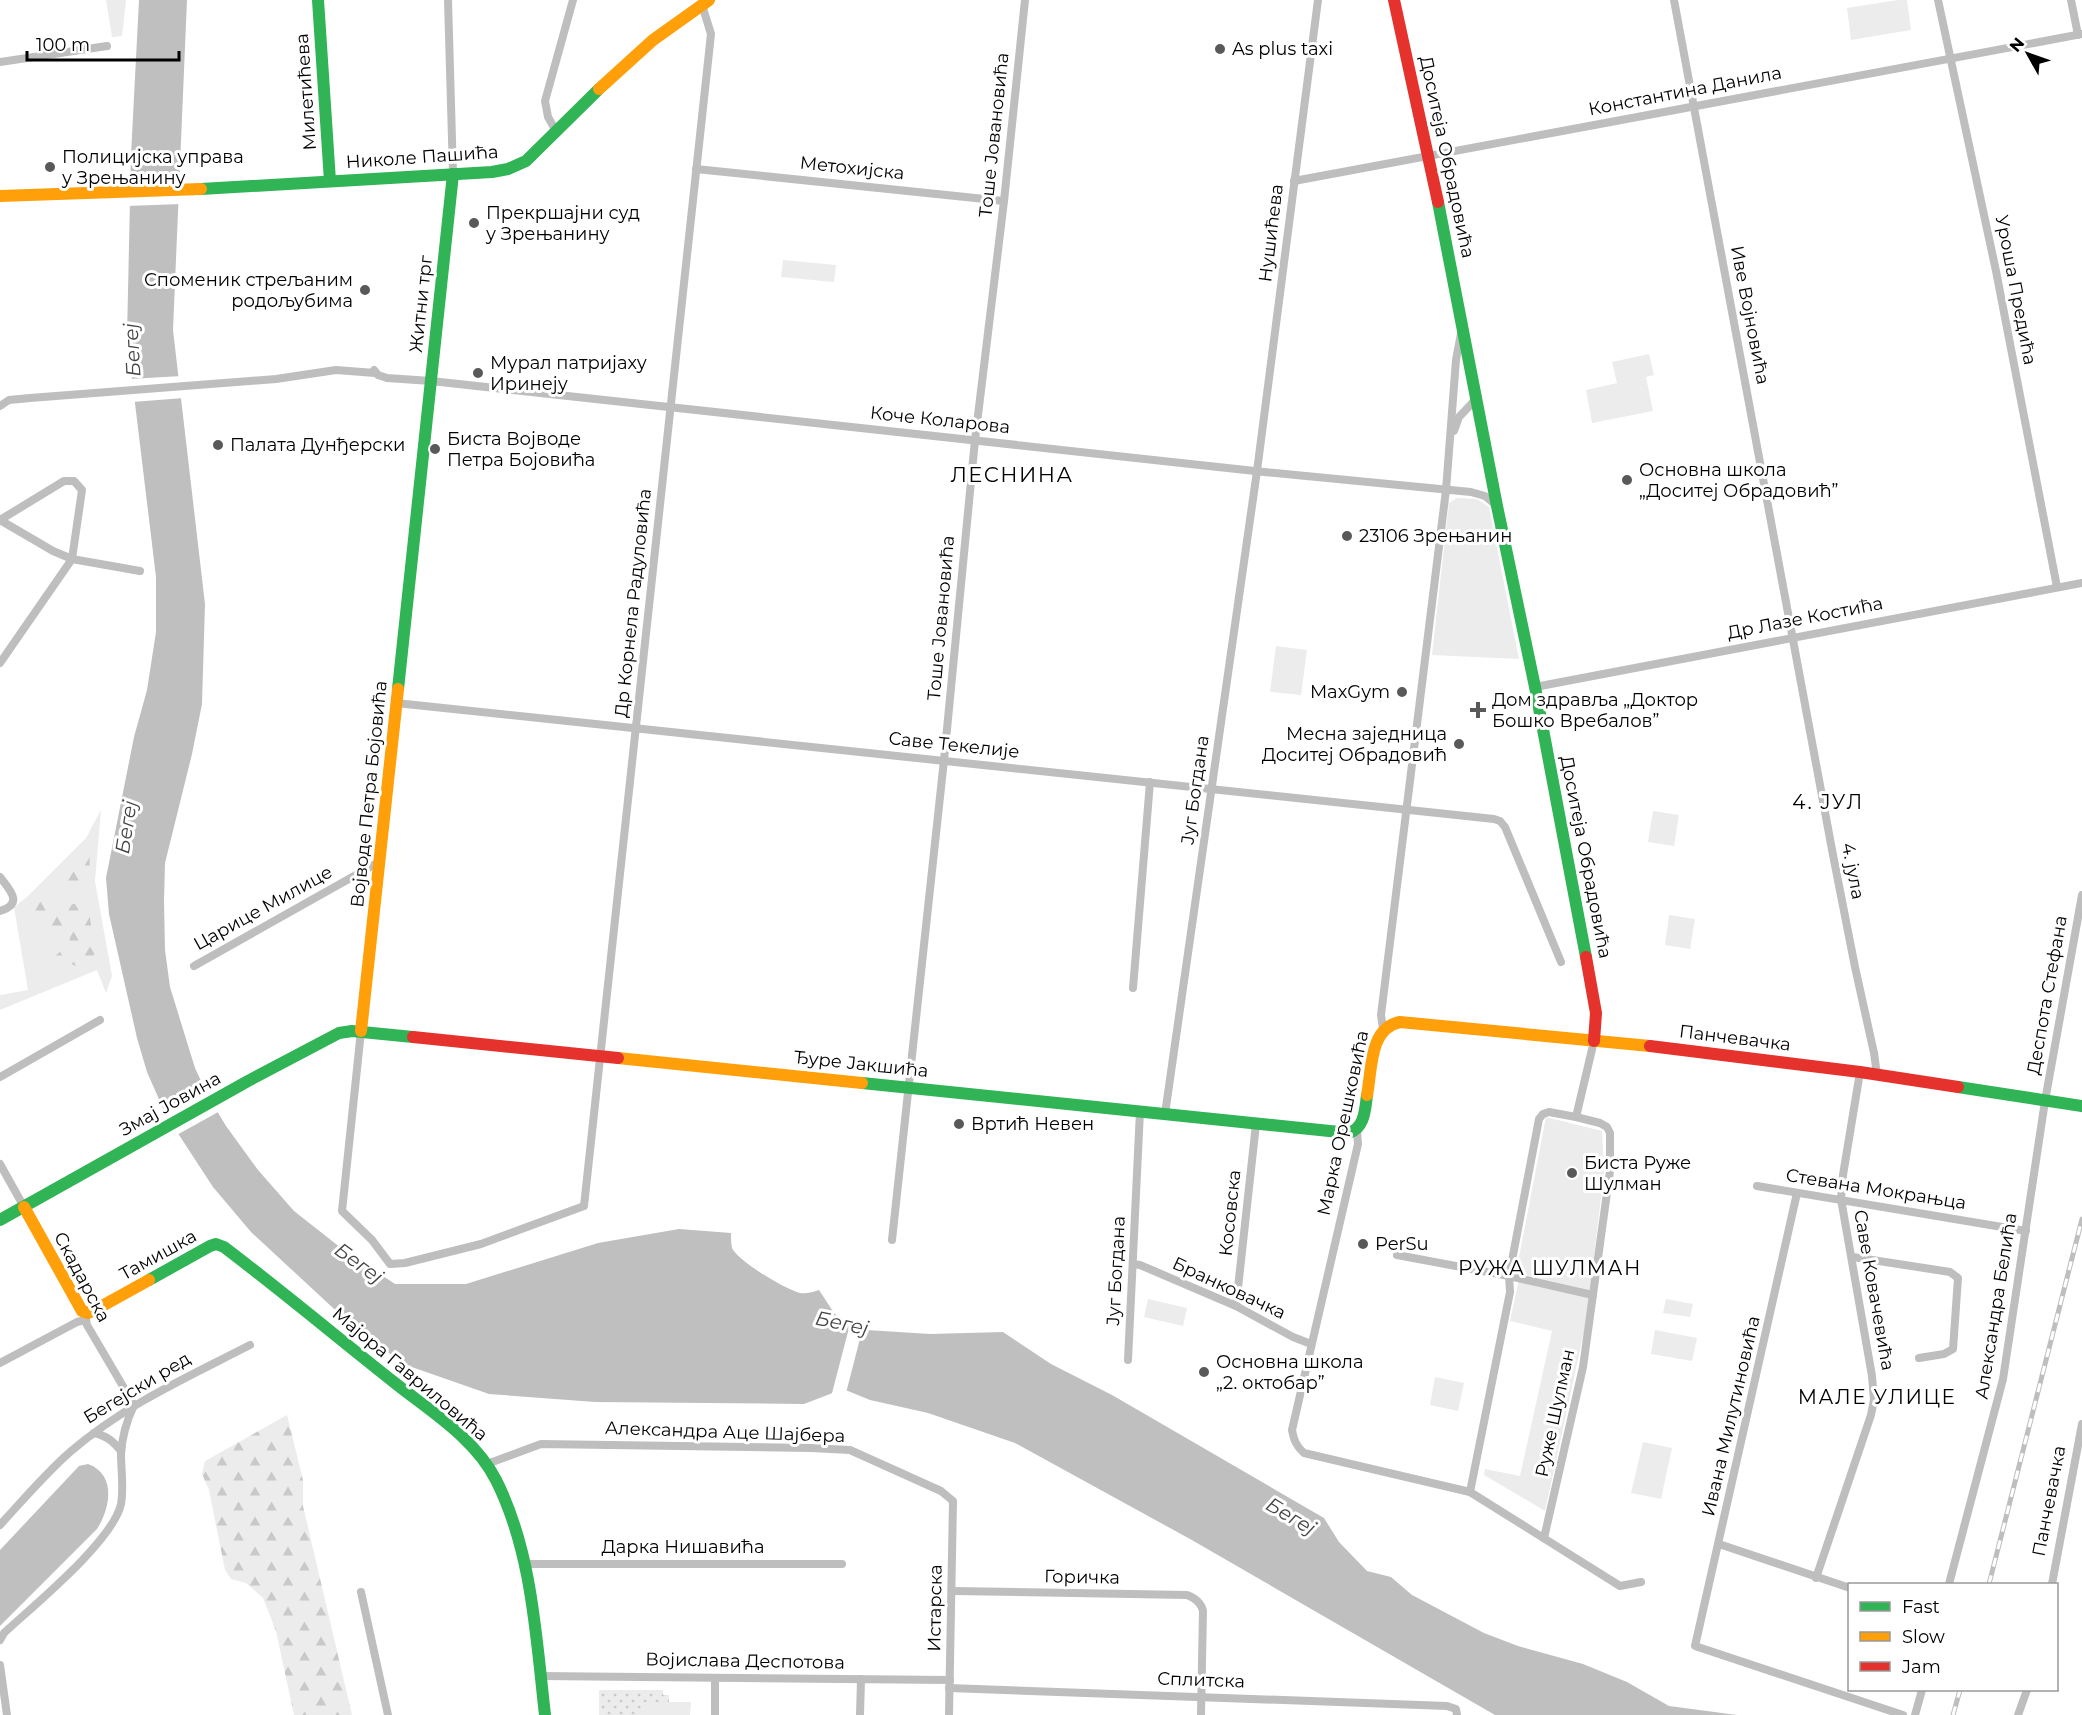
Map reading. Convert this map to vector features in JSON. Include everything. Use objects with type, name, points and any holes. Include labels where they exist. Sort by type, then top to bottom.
[{"type":"street","name":"Милетићева","points":[[318,0],[330,181]]},
{"type":"street","points":[[448,0],[453,174]]},
{"type":"street","points":[[556,131],[548,117],[545,101],[573,0]]},
{"type":"street","name":"Тоше Јовановића","points":[[892,1240],[944,760],[975,440],[1004,201],[1025,0]]},
{"type":"street","name":"Нушићева","points":[[1257,471],[1318,0]]},
{"type":"street","name":"Доситеја Обрадовића","points":[[1394,0],[1464,322],[1497,506],[1535,687],[1596,1013],[1594,1041]]},
{"type":"street","name":"Иве Војновића","points":[[1674,0],[1794,637]]},
{"type":"street","name":"Уроша Предића","points":[[1938,0],[1996,271],[2057,587]]},
{"type":"street","points":[[2072,0],[2080,34]]},
{"type":"street","name":"Николе Пашића","points":[[0,196],[219,188],[492,172],[516,166],[526,162],[628,61],[705,3]]},
{"type":"street","name":"Др Корнела Радуловића","points":[[584,1206],[711,34],[705,3]]},
{"type":"street","name":"Константина Данила","points":[[1294,181],[2080,34]]},
{"type":"street","points":[[0,62],[107,46]]},
{"type":"street","name":"Метохијска","points":[[696,169],[1004,201]]},
{"type":"street","name":"Житни трг","points":[[431,381],[453,174]]},
{"type":"street","name":"Доситеја Обрадовића","points":[[1450,440],[1456,360],[1464,322]]},
{"type":"street","points":[[0,406],[9,400],[276,379],[336,370],[375,371],[387,378],[431,381]]},
{"type":"street","name":"Коче Коларова","points":[[431,381],[1478,493],[1497,506]]},
{"type":"street","name":"Војводе Петра Бојовића","points":[[431,381],[342,1211],[372,1240],[390,1264],[405,1263],[481,1244],[584,1206]]},
{"type":"street","points":[[1406,810],[1446,490],[1450,440],[1460,417],[1478,397]]},
{"type":"street","name":"Југ Богдана","points":[[1165,1114],[1257,471]]},
{"type":"street","points":[[0,663],[72,559],[82,489],[74,481],[64,481],[0,520],[44,546],[72,559],[140,571]]},
{"type":"street","name":"Др Лазе Костића","points":[[1535,687],[2082,583]]},
{"type":"street","name":"4. јула","points":[[1794,637],[1833,855],[1877,1075]]},
{"type":"street","name":"Саве Текелије","points":[[396,703],[1494,819],[1500,821],[1505,827],[1561,962]]},
{"type":"street","points":[[1133,988],[1150,782]]},
{"type":"street","name":"Марка Орешковића","points":[[1406,810],[1381,1015],[1383,1029],[1376,1044],[1363,1121],[1357,1130],[1358,1144],[1311,1344],[1293,1430],[1294,1441],[1304,1453],[1470,1492]]},
{"type":"street","name":"Царице Милице","points":[[194,966],[379,862]]},
{"type":"street","points":[[0,877],[13,896],[12,905],[0,911]]},
{"type":"street","name":"Деспота Стефана","points":[[2045,1101],[2082,895]]},
{"type":"street","points":[[0,1077],[99,1020]]},
{"type":"street","name":"Панчевачка","points":[[1383,1029],[1400,1022],[1696,1050],[2082,1106]]},
{"type":"street","name":"Ђуре Јакшића","points":[[361,1031],[1256,1124],[1348,1133],[1357,1130]]},
{"type":"street","name":"Змај Јовина","points":[[0,1220],[239,1086],[339,1033],[361,1031]]},
{"type":"street","points":[[1576,1117],[1594,1041]]},
{"type":"street","name":"Саве Ковачевића","points":[[1816,1578],[1874,1400],[1874,1384],[1841,1199],[1860,1072]]},
{"type":"street","name":"Александра Белића","points":[[1949,1583],[2004,1380],[2045,1101]]},
{"type":"street","name":"Југ Богдана","points":[[1128,1360],[1140,1111]]},
{"type":"street","name":"Руже Шулман","points":[[1470,1492],[1510,1292],[1509,1276],[1539,1119],[1543,1114],[1549,1112],[1600,1123],[1607,1127],[1610,1133],[1610,1171],[1583,1367],[1544,1538]]},
{"type":"street","name":"Косовска","points":[[1236,1306],[1256,1124]]},
{"type":"street","name":"Скадарска","points":[[0,1164],[134,1405]]},
{"type":"street","name":"Стевана Мокрањца","points":[[1757,1186],[2026,1231]]},
{"type":"street","name":"Ивана Милутиновића","points":[[1797,1193],[1695,1646],[1903,1715]]},
{"type":"street","name":"Тамишка","points":[[0,1364],[203,1249],[216,1244]]},
{"type":"street","name":"Мајора Гавриловића","points":[[216,1244],[224,1246],[451,1428],[487,1464],[496,1480],[524,1564],[545,1715]]},
{"type":"street","points":[[1397,1256],[1593,1294]]},
{"type":"street","points":[[1852,1257],[1950,1272],[1958,1278],[1953,1348],[1944,1354],[1919,1358]]},
{"type":"street","name":"Бранковачка","points":[[1133,1264],[1236,1306],[1293,1337],[1311,1344]]},
{"type":"street","name":"Бегејски ред","points":[[0,1525],[68,1454],[94,1433],[134,1405],[181,1378],[250,1345]]},
{"type":"street","points":[[0,1640],[4,1633],[96,1546],[116,1521],[121,1503],[121,1451],[126,1422],[134,1405]]},
{"type":"street","name":"Панчевачка","points":[[2052,1583],[2082,1424]]},
{"type":"street","points":[[94,1433],[112,1440],[121,1451]]},
{"type":"street","name":"Александра Аце Шајбера","points":[[487,1464],[542,1444],[850,1450],[941,1491],[953,1501]]},
{"type":"street","points":[[1470,1492],[1620,1586],[1641,1582]]},
{"type":"street","name":"Истарска","points":[[949,1715],[953,1501]]},
{"type":"street","points":[[1719,1544],[1848,1587]]},
{"type":"street","name":"Дарка Нишавића","points":[[524,1564],[842,1564]]},
{"type":"street","name":"Горичка","points":[[952,1591],[1187,1595],[1200,1603],[1203,1611],[1202,1696]]},
{"type":"street","points":[[361,1592],[388,1715]]},
{"type":"street","points":[[0,1665],[7,1715]]},
{"type":"street","name":"Војислава Деспотова","points":[[540,1676],[861,1679],[950,1684]]},
{"type":"street","points":[[715,1678],[715,1715]]},
{"type":"street","points":[[860,1715],[861,1679]]},
{"type":"street","name":"Сплитска","points":[[950,1684],[1451,1706],[1456,1709],[1457,1715]]},
{"type":"street","points":[[1915,1715],[1921,1691]]},
{"type":"street","points":[[2018,1715],[2026,1691]]},
{"type":"street","points":[[1201,1715],[1202,1696]]},
{"type":"green space","points":[[106,0],[126,0],[122,36],[112,37]]},
{"type":"green space","points":[[1907,0],[1911,30],[1851,40],[1847,8]]},
{"type":"green space","points":[[783,260],[836,265],[834,282],[781,277]]},
{"type":"green space","points":[[1649,354],[1654,375],[1646,377],[1653,411],[1592,423],[1586,390],[1617,383],[1612,362]]},
{"type":"green space","points":[[1457,498],[1477,499],[1489,507],[1519,659],[1432,655],[1449,503]]},
{"type":"green space","points":[[1276,646],[1307,650],[1301,695],[1270,692]]},
{"type":"green space","points":[[101,810],[95,881],[112,976],[106,993],[97,970],[0,1010],[0,995],[28,990],[14,907],[86,838]]},
{"type":"green space","points":[[1653,811],[1679,815],[1674,846],[1648,842]]},
{"type":"green space","points":[[89,855],[89,875],[84,891],[79,894],[58,887],[69,868]]},
{"type":"green space","points":[[51,895],[63,906],[77,903],[88,905],[92,932],[100,940],[88,962],[78,966],[66,963],[48,966],[67,945],[69,929],[60,926],[43,933],[28,921],[29,910]]},
{"type":"green space","points":[[1669,915],[1695,919],[1690,949],[1665,945]]},
{"type":"green space","points":[[1546,1117],[1602,1131],[1604,1172],[1590,1290],[1516,1273]]},
{"type":"green space","points":[[1519,1279],[1592,1295],[1545,1511],[1484,1475],[1485,1469],[1520,1476],[1552,1331],[1510,1321]]},
{"type":"green space","points":[[1148,1299],[1187,1308],[1183,1326],[1144,1317]]},
{"type":"green space","points":[[1666,1299],[1693,1304],[1690,1317],[1663,1313]]},
{"type":"green space","points":[[1655,1330],[1697,1338],[1692,1361],[1651,1354]]},
{"type":"green space","points":[[1435,1377],[1464,1383],[1458,1411],[1430,1405]]},
{"type":"green space","points":[[287,1415],[303,1480],[303,1506],[352,1715],[294,1715],[276,1631],[263,1598],[246,1583],[231,1579],[225,1570],[209,1490],[202,1474],[205,1461]]},
{"type":"green space","points":[[1643,1442],[1672,1448],[1661,1499],[1631,1493]]},
{"type":"green space","points":[[599,1690],[663,1690],[663,1695],[669,1695],[669,1702],[643,1702],[643,1715],[599,1715]]},
{"type":"green space","points":[[643,1702],[691,1702],[690,1715],[643,1715]]},
{"type":"water","name":"Бегеј","points":[[139,0],[187,0],[173,330],[205,604],[202,704],[165,863],[165,950],[170,987],[195,1068],[208,1096],[226,1126],[258,1170],[294,1211],[341,1248],[395,1284],[466,1284],[598,1243],[679,1229],[731,1233],[732,1248],[743,1260],[793,1291],[805,1293],[819,1290],[834,1313],[851,1329],[930,1334],[1003,1332],[1051,1364],[1112,1395],[1324,1518],[1339,1542],[1367,1571],[1391,1577],[1412,1595],[1484,1633],[1518,1646],[1583,1664],[1627,1682],[1669,1706],[1737,1715],[1495,1715],[1190,1539],[1015,1443],[928,1413],[870,1400],[843,1389],[804,1404],[595,1402],[489,1394],[406,1365],[359,1332],[251,1232],[213,1187],[166,1115],[147,1072],[137,1038],[109,914],[106,878],[134,737],[147,690],[156,632],[156,577],[127,337],[131,155]]},
{"type":"water","points":[[88,1464],[97,1469],[107,1484],[108,1502],[102,1521],[97,1529],[0,1626],[0,1550],[79,1466]]},
{"type":"pier","points":[[182,177],[181,204],[127,206],[127,179]]},
{"type":"pier","points":[[182,376],[184,398],[132,402],[129,379]]},
{"type":"pier","points":[[208,1090],[220,1111],[175,1136],[163,1115]]},
{"type":"pier","points":[[850,1324],[863,1327],[846,1393],[831,1397]]},
{"type":"railway","points":[[1989,1583],[2082,1219]]},
{"type":"railway","points":[[1953,1715],[1960,1691]]},
{"type":"traffic: fast","points":[[318,0],[330,181]]},
{"type":"traffic: fast","points":[[201,189],[492,172],[508,169],[526,161],[599,89]]},
{"type":"traffic: fast","points":[[398,689],[453,174]]},
{"type":"traffic: fast","points":[[1438,202],[1535,687],[1586,957]]},
{"type":"traffic: fast","points":[[0,1220],[248,1081],[339,1033],[352,1031],[413,1037]]},
{"type":"traffic: fast","points":[[862,1083],[1349,1133],[1361,1122],[1367,1095]]},
{"type":"traffic: fast","points":[[1958,1087],[2082,1106]]},
{"type":"traffic: fast","points":[[149,1280],[210,1246],[216,1244],[224,1247],[451,1426],[476,1451],[496,1480],[518,1536],[531,1595],[545,1715]]},
{"type":"traffic: slow","points":[[599,89],[653,40],[709,0]]},
{"type":"traffic: slow","points":[[0,196],[201,189]]},
{"type":"traffic: slow","points":[[361,1031],[398,689]]},
{"type":"traffic: slow","points":[[1367,1095],[1371,1062],[1377,1041],[1382,1032],[1400,1022],[1650,1046]]},
{"type":"traffic: slow","points":[[618,1058],[862,1083]]},
{"type":"traffic: slow","points":[[24,1207],[82,1311],[88,1313],[93,1311],[149,1280]]},
{"type":"traffic: jam","points":[[1394,0],[1438,202]]},
{"type":"traffic: jam","points":[[1586,957],[1596,1013],[1594,1041]]},
{"type":"traffic: jam","points":[[413,1037],[618,1058]]},
{"type":"traffic: jam","points":[[1650,1046],[1860,1072],[1958,1087]]},
{"type":"place","name":"As plus taxi","points":[[1220,49]]},
{"type":"place","name":"Полицијска управа у Зрењанину","points":[[50,167]]},
{"type":"place","name":"Прекршајни суд у Зрењанину","points":[[474,223]]},
{"type":"place","name":"Споменик стрељаним родољубима","points":[[365,290]]},
{"type":"place","name":"Мурал патријаху Иринеју","points":[[478,373]]},
{"type":"place","name":"Палата Дунђерски","points":[[218,445]]},
{"type":"place","name":"Биста Војводе Петра Бојовића","points":[[435,449]]},
{"type":"place","name":"Основна школа „Доситеј Обрадовић”","points":[[1627,480]]},
{"type":"place","name":"23106 Зрењанин","points":[[1347,536]]},
{"type":"place","name":"MaxGym","points":[[1402,692]]},
{"type":"place","name":"Дом здравља „Доктор Бошко Вребалов”","points":[[1478,710]]},
{"type":"place","name":"Месна заједница Доситеј Обрадовић","points":[[1459,744]]},
{"type":"place","name":"Вртић Невен","points":[[959,1124]]},
{"type":"place","name":"Биста Руже Шулман","points":[[1572,1173]]},
{"type":"place","name":"PerSu","points":[[1363,1244]]},
{"type":"place","name":"Основна школа „2. октобар”","points":[[1204,1372]]},
{"type":"district","name":"ЛЕСНИНА","points":[[1012,474]]},
{"type":"district","name":"4. ЈУЛ","points":[[1828,802]]},
{"type":"district","name":"РУЖА ШУЛМАН","points":[[1550,1268]]},
{"type":"district","name":"МАЛЕ УЛИЦЕ","points":[[1877,1397]]}]
